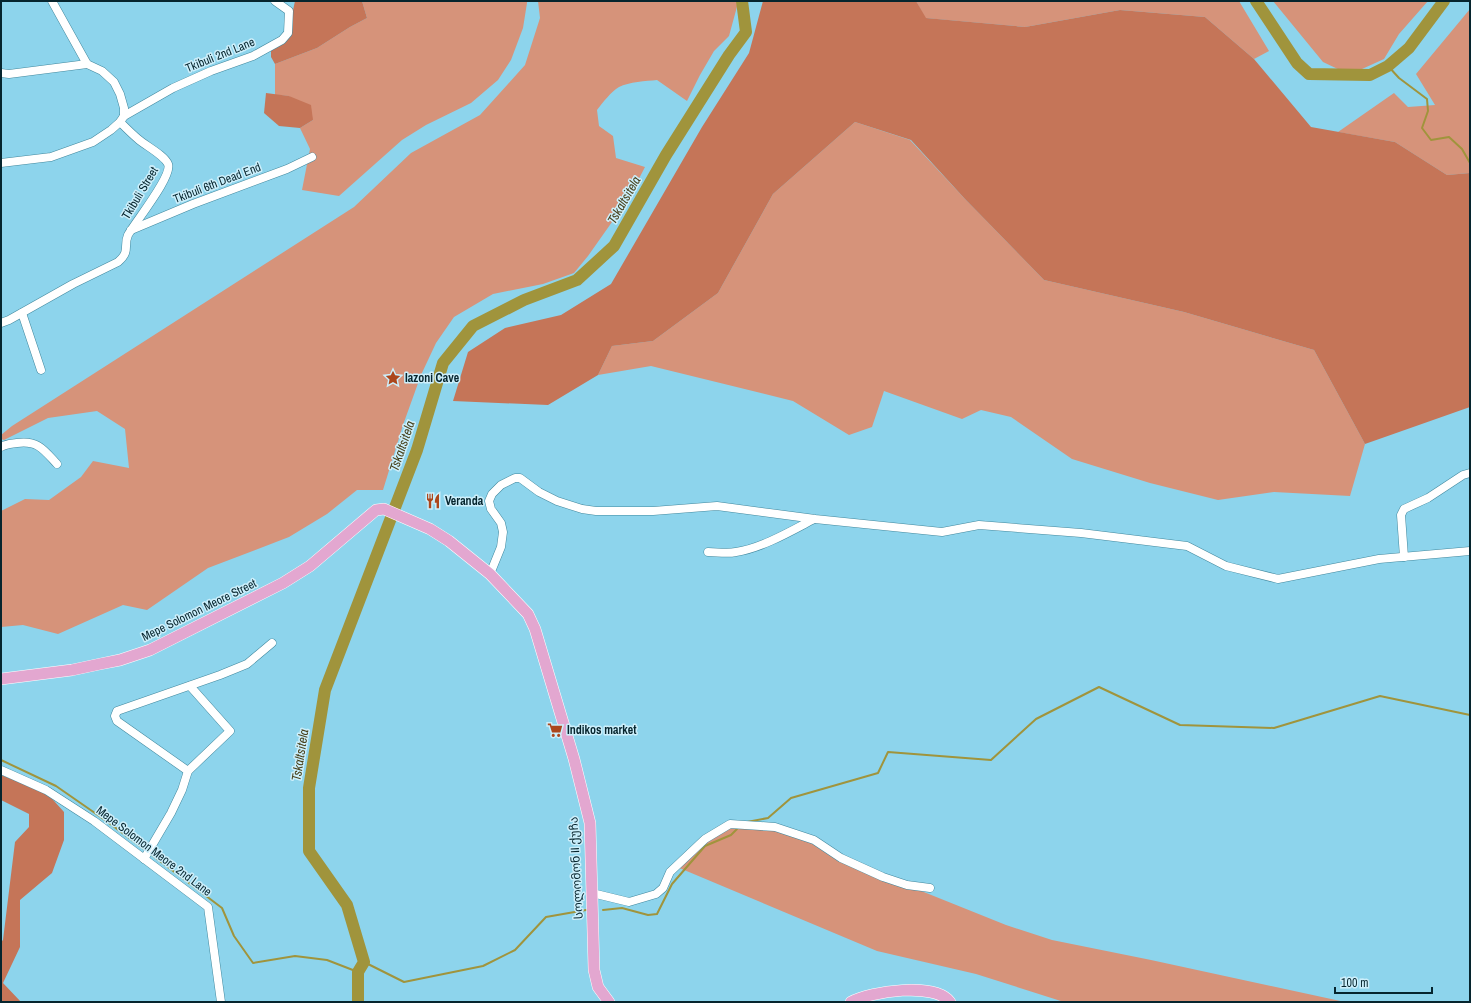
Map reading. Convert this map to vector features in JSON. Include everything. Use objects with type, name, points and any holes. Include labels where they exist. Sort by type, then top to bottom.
[{"type":"main road","name":"სოლომონ II ქუჩა","points":[[384,509],[416,522],[449,541],[490,574],[528,614],[535,629],[574,759],[590,823],[592,951],[598,987],[608,1002]]},
{"type":"main road","name":"Mepe Solomon Meore Street","points":[[1,678],[72,670],[120,660],[150,650],[283,583],[310,566],[372,512],[384,509]]},
{"type":"main road","points":[[851,1002],[884,992],[920,990],[937,993],[947,998],[950,1002]]},
{"type":"street","points":[[52,1],[87,64]]},
{"type":"street","name":"Tkibuli 2nd Lane","points":[[122,119],[173,88],[211,71],[253,56],[282,40],[288,33],[290,11],[275,1]]},
{"type":"street","points":[[1,73],[9,74],[87,64],[102,71],[114,82],[120,94],[124,108],[122,119],[93,142],[51,157],[1,164]]},
{"type":"street","name":"Tkibuli Street","points":[[1,323],[22,313],[72,284],[118,262],[123,257],[126,250],[127,236],[158,191],[168,172],[169,166],[166,160],[138,139],[122,119]]},
{"type":"street","name":"Tkibuli 6th Dead End","points":[[131,230],[194,204],[287,169],[312,157]]},
{"type":"street","points":[[22,313],[41,370]]},
{"type":"street","points":[[1,447],[21,442],[31,442],[40,446],[57,464]]},
{"type":"street","points":[[1404,557],[1401,515],[1404,509],[1428,498],[1463,475],[1470,473]]},
{"type":"street","points":[[490,574],[501,547],[503,532],[501,523],[491,509],[489,501],[492,494],[500,485],[515,478],[520,478],[539,492],[557,501],[582,509],[596,511],[653,510],[717,506],[815,519],[942,532],[979,525],[1081,533],[1187,546],[1226,566],[1278,579],[1379,559],[1470,551]]},
{"type":"street","points":[[708,552],[732,553],[748,549],[778,537],[815,519]]},
{"type":"street","points":[[188,771],[117,721],[115,716],[117,711],[190,686],[247,664],[272,643]]},
{"type":"street","points":[[144,859],[171,813],[182,790],[188,771],[230,731],[190,686]]},
{"type":"street","name":"Mepe Solomon Meore 2nd Lane","points":[[1,770],[46,790],[94,821],[208,906],[221,1002]]},
{"type":"street","points":[[592,893],[629,902],[656,894],[663,888],[670,872],[705,839],[730,824],[775,827],[814,840],[841,858],[882,877],[907,885],[930,888]]},
{"type":"shaded area","points":[[295,1],[362,1],[367,18],[317,48],[275,64],[271,57],[271,51],[289,35]]},
{"type":"shaded area","points":[[362,1],[527,1],[527,3],[523,28],[511,60],[498,80],[471,103],[426,125],[402,140],[339,196],[302,190],[310,149],[300,128],[313,120],[289,96],[275,95],[275,64],[317,48],[367,18]]},
{"type":"shaded area","points":[[538,1],[737,1],[738,3],[729,36],[714,51],[687,101],[657,80],[633,83],[619,87],[610,94],[597,110],[599,126],[613,136],[616,158],[645,167],[631,194],[588,256],[574,273],[543,284],[493,294],[454,317],[436,343],[421,375],[403,425],[383,490],[357,490],[327,514],[289,537],[208,568],[147,610],[123,605],[58,634],[23,625],[1,627],[1,511],[25,499],[49,500],[81,477],[93,461],[129,468],[125,429],[97,411],[48,418],[4,440],[1,439],[1,435],[12,426],[354,207],[411,153],[480,115],[525,65],[540,18]]},
{"type":"shaded area","points":[[763,1],[916,1],[926,18],[1025,27],[1120,10],[1205,17],[1254,59],[1311,127],[1395,142],[1447,175],[1470,173],[1470,407],[1365,444],[1314,350],[1184,312],[1044,280],[965,199],[911,140],[855,122],[773,194],[718,293],[653,341],[612,346],[598,375],[548,405],[453,401],[468,352],[505,328],[561,315],[611,284],[702,127],[749,53]]},
{"type":"shaded area","points":[[916,1],[1239,1],[1269,51],[1254,59],[1205,17],[1120,10],[1025,27],[925,18]]},
{"type":"shaded area","points":[[1273,1],[1428,1],[1399,34],[1384,59],[1362,69],[1342,71],[1323,62]]},
{"type":"shaded area","points":[[1470,9],[1470,173],[1447,175],[1395,142],[1338,132],[1394,93],[1408,107],[1435,105],[1416,74]]},
{"type":"shaded area","points":[[266,93],[289,96],[311,105],[313,120],[300,128],[279,126],[264,113]]},
{"type":"shaded area","points":[[855,122],[910,140],[1044,280],[1184,312],[1314,350],[1365,444],[1350,496],[1274,492],[1218,500],[1150,483],[1072,459],[1011,417],[981,410],[962,419],[884,391],[872,427],[849,435],[793,401],[651,366],[598,375],[612,346],[653,341],[718,293],[773,194]]},
{"type":"shaded area","points":[[1,775],[46,792],[64,812],[64,840],[52,873],[20,900],[20,947],[3,983],[21,1002],[1,1002],[1,942],[3,940],[15,842],[29,827],[29,814],[1,800]]},
{"type":"shaded area","points":[[773,825],[859,866],[1006,925],[1052,940],[1345,1002],[1064,1002],[976,974],[877,951],[677,867],[705,840],[728,828]]},
{"type":"waterway","name":"Tskaltsitela","points":[[358,1002],[358,972],[364,962],[347,905],[309,851],[309,788],[325,690],[417,450],[443,363],[473,326],[524,300],[577,280],[614,246],[666,155],[729,55],[746,32],[742,1]]},
{"type":"waterway","name":"Tskaltsitela","points":[[1256,1],[1297,63],[1309,74],[1370,75],[1388,66],[1409,48],[1444,1]]},
{"type":"waterway","points":[[1388,66],[1399,78],[1427,99],[1428,111],[1422,128],[1431,140],[1449,137],[1462,149],[1470,163]]},
{"type":"waterway","points":[[747,822],[768,818],[791,798],[878,773],[888,752],[991,760],[1036,719],[1099,687],[1180,725],[1274,728],[1380,696],[1470,715]]},
{"type":"waterway","points":[[1,760],[56,786],[144,849]]},
{"type":"waterway","points":[[603,910],[622,908],[648,915],[657,914],[672,884],[705,846],[731,835],[737,829]]},
{"type":"waterway","points":[[152,855],[222,908],[234,936],[253,963],[295,956],[327,960],[358,972]]},
{"type":"waterway","points":[[364,962],[404,982],[483,966],[515,950],[546,917],[586,910]]},
{"type":"place","name":"Iazoni Cave","points":[[393,378]]},
{"type":"place","name":"Veranda","points":[[433,501]]},
{"type":"place","name":"Indikos market","points":[[555,730]]}]
